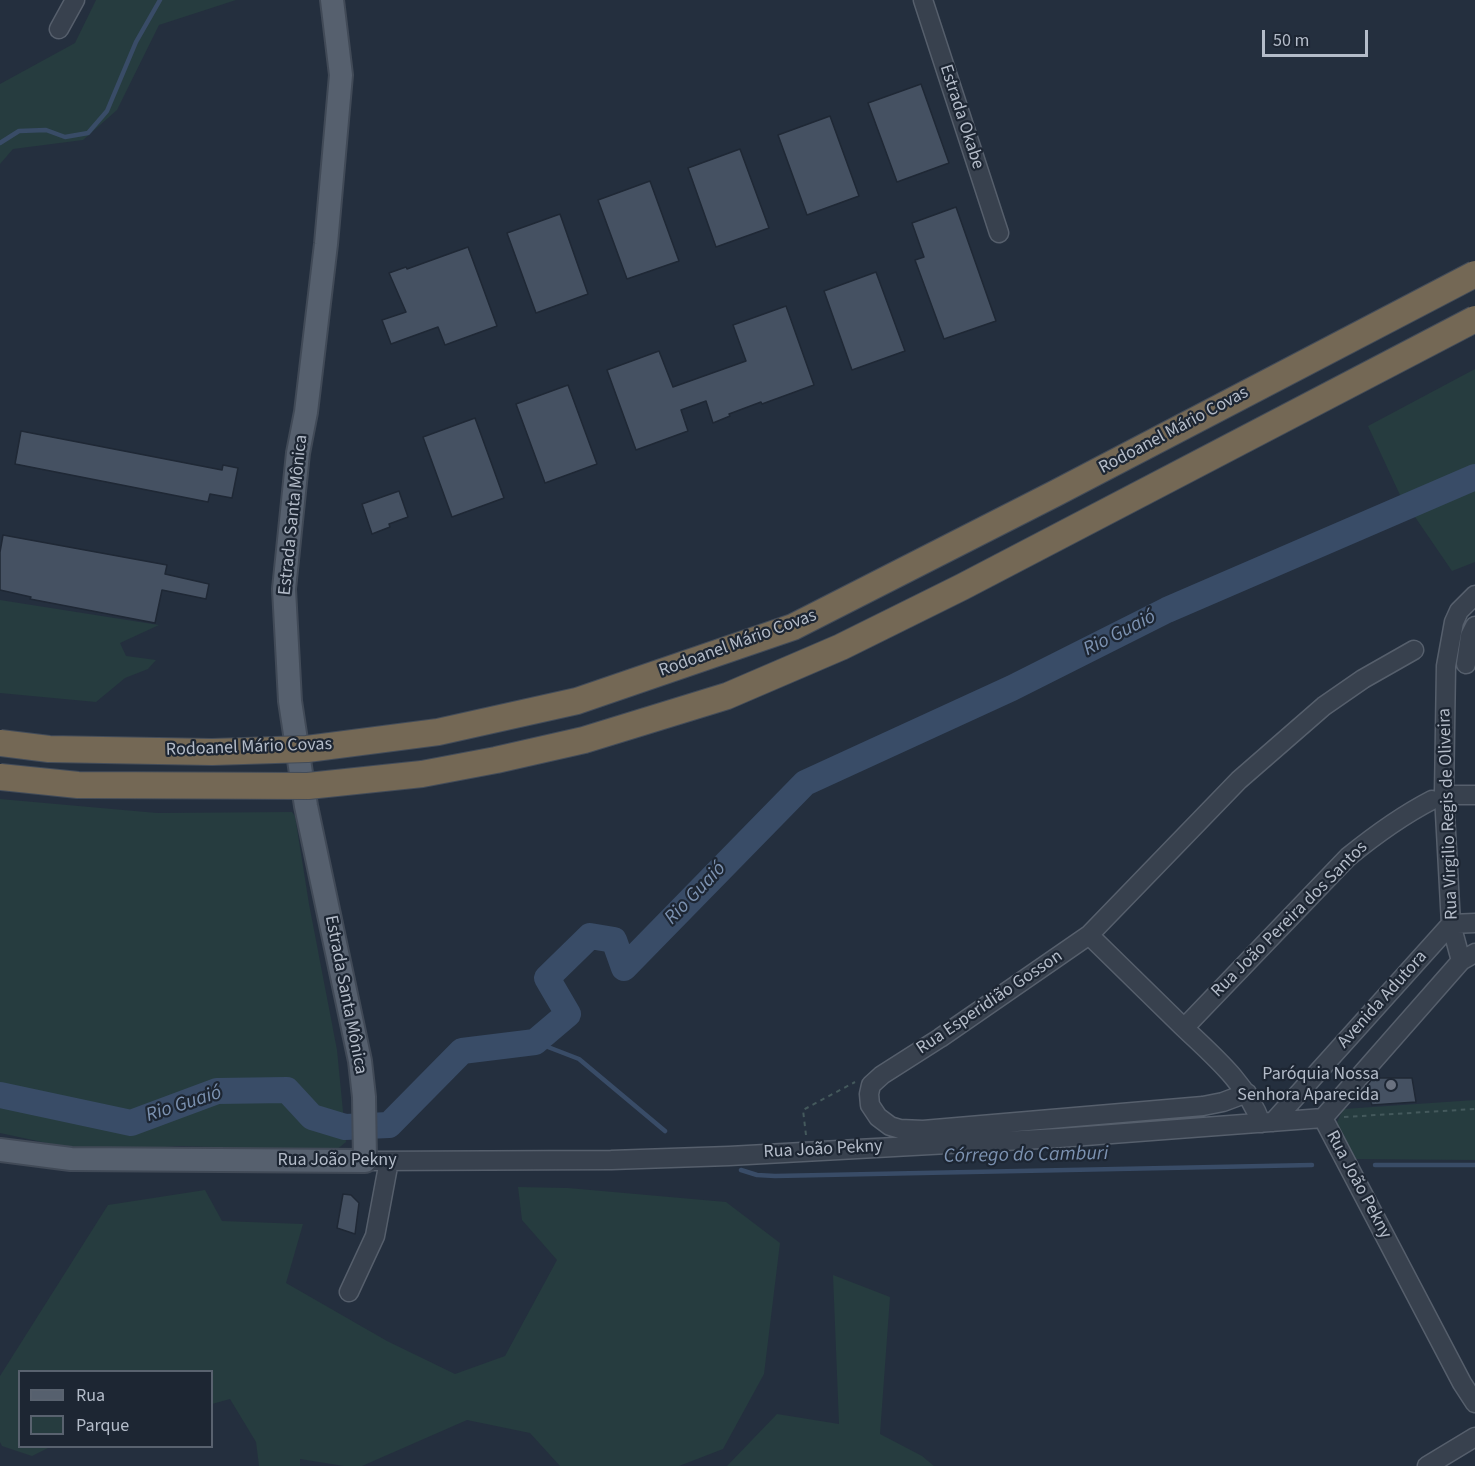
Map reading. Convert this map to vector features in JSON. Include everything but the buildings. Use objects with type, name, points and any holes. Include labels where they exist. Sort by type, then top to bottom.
[{"type":"highway","name":"Rodoanel Mário Covas","points":[[0,743],[49,748],[212,752],[307,749],[438,732],[577,700],[793,627],[1056,493],[1475,274]]},
{"type":"highway","name":"Rodoanel Mário Covas","points":[[0,777],[78,785],[308,786],[422,774],[584,740],[727,696],[842,646],[962,587],[1475,319]]},
{"type":"main road","name":"Estrada Santa Mônica","points":[[332,0],[340,75],[327,244],[306,412],[298,453],[284,589],[290,701],[306,806],[360,1061],[364,1097],[365,1154]]},
{"type":"main road","name":"Rua João Pekny","points":[[0,1150],[71,1159],[365,1154]]},
{"type":"street","points":[[59,29],[75,0]]},
{"type":"street","name":"Estrada Okabe","points":[[923,0],[999,233]]},
{"type":"street","name":"Rua Virgilio Regis de Oliveira","points":[[1468,957],[1451,924],[1438,797],[1446,666],[1454,622],[1459,611],[1475,595]]},
{"type":"street","points":[[1446,666],[1470,664],[1470,636],[1475,626]]},
{"type":"street","name":"Rua Esperidião Gosson","points":[[1247,1093],[1223,1102],[1203,1106],[923,1130],[890,1126],[878,1117],[870,1105],[869,1094],[871,1085],[882,1076],[1089,934],[1239,780],[1324,706],[1363,679],[1414,650]]},
{"type":"street","points":[[1438,797],[1475,795]]},
{"type":"street","name":"Rua João Pereira dos Santos","points":[[1184,1028],[1348,857],[1378,832],[1405,814],[1438,797]]},
{"type":"street","points":[[1451,924],[1475,923]]},
{"type":"street","name":"Avenida Adutora","points":[[1267,1122],[1298,1094],[1451,924]]},
{"type":"street","points":[[1089,934],[1247,1093],[1267,1122]]},
{"type":"street","points":[[1298,1094],[1307,1110],[1323,1118],[1468,957]]},
{"type":"street","name":"Rua João Pekny","points":[[365,1154],[389,1161],[611,1160],[729,1156],[1059,1138],[1323,1118],[1462,1383],[1475,1403]]},
{"type":"street","points":[[349,1292],[375,1236],[389,1161]]},
{"type":"street","points":[[1427,1466],[1475,1437]]},
{"type":"path","points":[[807,1150],[803,1110],[855,1082]]},
{"type":"path","points":[[1323,1118],[1475,1109]]},
{"type":"green space","points":[[96,0],[236,0],[159,25],[117,110],[83,140],[13,149],[0,164],[0,84],[75,43]]},
{"type":"green space","points":[[1475,369],[1475,562],[1452,571],[1400,495],[1368,426]]},
{"type":"green space","points":[[0,600],[159,625],[120,643],[126,656],[156,660],[148,669],[125,678],[96,702],[0,693]]},
{"type":"green space","points":[[0,799],[157,813],[292,812],[295,816],[337,1050],[346,1142],[335,1151],[179,1146],[70,1148],[0,1133]]},
{"type":"green space","points":[[1475,1100],[1475,1160],[1352,1159],[1335,1127],[1343,1109]]},
{"type":"green space","points":[[518,1187],[568,1188],[726,1202],[780,1243],[764,1374],[723,1449],[679,1466],[560,1466],[530,1433],[467,1420],[362,1466],[344,1466],[300,1459],[300,1466],[259,1466],[256,1442],[230,1399],[213,1404],[213,1370],[18,1370],[18,1448],[48,1448],[32,1456],[2,1446],[0,1442],[0,1376],[108,1205],[205,1190],[222,1221],[303,1224],[286,1283],[387,1341],[455,1374],[505,1356],[557,1260],[522,1220]]},
{"type":"green space","points":[[833,1275],[890,1297],[880,1434],[922,1456],[934,1466],[727,1466],[777,1414],[839,1424]]},
{"type":"waterway","points":[[0,143],[19,131],[46,130],[65,137],[88,133],[107,111],[136,42],[160,0]]},
{"type":"waterway","name":"Rio Guaió","points":[[0,1095],[131,1123],[217,1091],[287,1090],[312,1117],[345,1127],[389,1125],[462,1051],[535,1042],[568,1014],[547,978],[590,936],[614,940],[624,968],[805,783],[1012,688],[1167,610],[1475,477]]},
{"type":"waterway","name":"Córrego do Camburi","points":[[535,1042],[579,1059],[665,1131]]},
{"type":"waterway","name":"Córrego do Camburi","points":[[741,1170],[757,1175],[775,1176],[1312,1165]]},
{"type":"waterway","name":"Córrego do Camburi","points":[[1375,1165],[1475,1165]]},
{"type":"place","name":"Paróquia Nossa Senhora Aparecida","points":[[1391,1085]]}]
